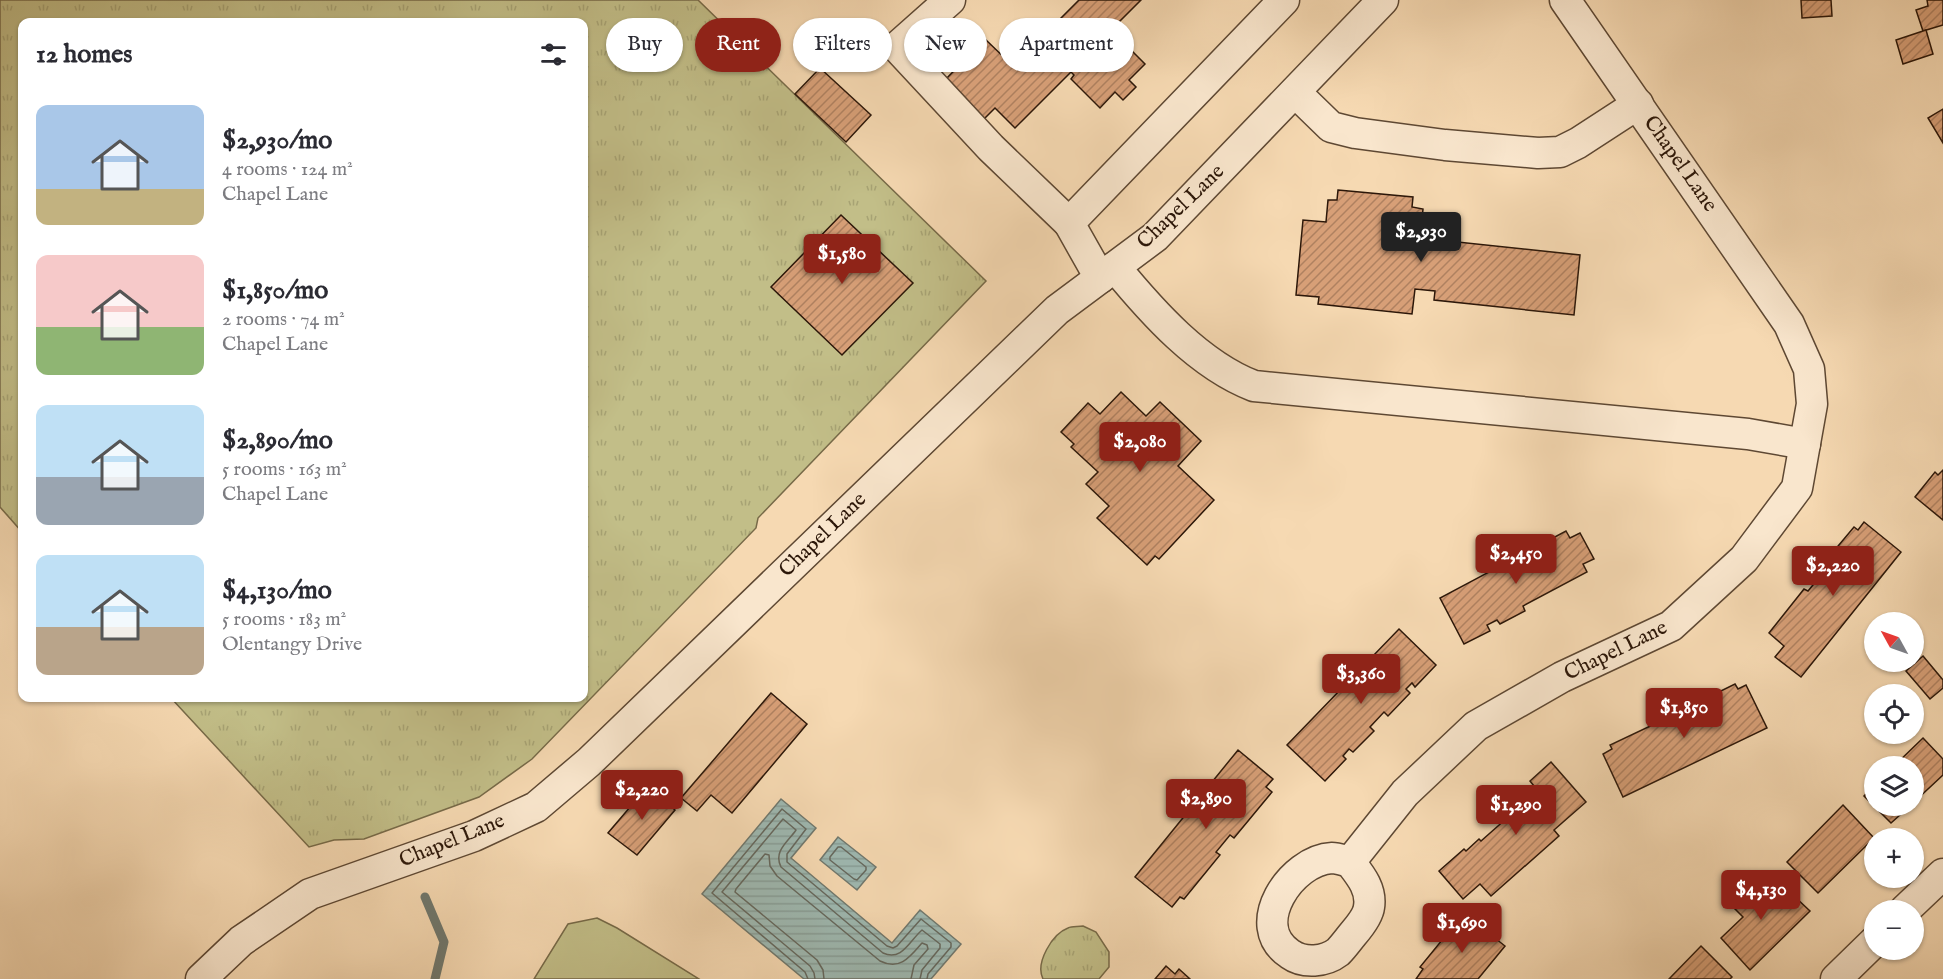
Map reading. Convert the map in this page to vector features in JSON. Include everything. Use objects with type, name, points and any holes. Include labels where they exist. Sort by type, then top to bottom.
[{"type":"street","points":[[950,0],[897,47],[991,148],[1069,223],[1108,272],[1139,296],[1208,361],[1235,379],[1254,386],[1748,434],[1805,444]]},
{"type":"street","points":[[1069,223],[1284,0]]},
{"type":"street","name":"Chapel Lane","points":[[1350,862],[1406,793],[1476,726],[1562,677],[1671,626],[1744,559],[1797,488],[1812,404],[1809,369],[1790,324],[1565,0]]},
{"type":"street","name":"Chapel Lane","points":[[201,979],[241,941],[310,894],[474,836],[536,807],[589,762],[1057,310],[1155,237],[1381,1]]},
{"type":"street","points":[[1295,92],[1331,127],[1355,133],[1445,145],[1538,153],[1560,152],[1638,104]]},
{"type":"street","points":[[1915,900],[1943,873]]},
{"type":"street","points":[[1836,979],[1864,951]]},
{"type":"green space","points":[[0,0],[698,0],[716,18],[695,18],[695,72],[772,72],[986,281],[758,518],[756,528],[588,701],[588,18],[18,18],[18,527],[0,507]]},
{"type":"green space","points":[[175,702],[587,702],[532,759],[479,797],[364,839],[334,840],[309,847]]},
{"type":"green space","points":[[597,918],[699,979],[534,979],[568,924]]},
{"type":"green space","points":[[1083,926],[1096,932],[1109,952],[1109,967],[1099,979],[1043,979],[1041,965],[1043,957],[1056,936],[1068,928]]},
{"type":"water","points":[[781,799],[816,828],[791,858],[892,943],[920,910],[961,944],[931,979],[804,979],[702,894]]},
{"type":"water","points":[[838,837],[876,867],[857,890],[820,860]]},
{"type":"building","points":[[1079,0],[1141,0],[1123,18],[1061,18]]},
{"type":"building","points":[[1801,0],[1831,0],[1832,16],[1802,18]]},
{"type":"building","points":[[1927,0],[1943,0],[1943,25],[1923,31],[1916,10],[1928,6]]},
{"type":"building","points":[[1926,30],[1933,54],[1903,64],[1896,40]]},
{"type":"building","points":[[987,41],[999,52],[999,72],[1071,72],[1015,128],[995,108],[983,120],[944,81],[953,72],[987,72]]},
{"type":"building","points":[[1134,53],[1145,64],[1129,80],[1136,87],[1123,100],[1115,92],[1100,108],[1071,79],[1074,75],[1071,72],[1134,72]]},
{"type":"building","points":[[816,72],[824,72],[871,115],[846,142],[795,94]]},
{"type":"building","points":[[1943,109],[1943,143],[1928,118]]},
{"type":"building","points":[[1338,190],[1413,197],[1412,207],[1423,209],[1419,246],[1438,248],[1439,240],[1580,255],[1574,315],[1434,300],[1435,291],[1415,289],[1412,314],[1318,304],[1319,297],[1296,295],[1303,220],[1326,222],[1328,200],[1337,200]]},
{"type":"building","points":[[841,215],[913,283],[842,355],[771,287]]},
{"type":"building","points":[[1121,392],[1146,416],[1160,402],[1201,441],[1178,466],[1214,500],[1159,559],[1155,556],[1147,565],[1097,518],[1109,506],[1086,484],[1098,472],[1071,447],[1074,444],[1061,432],[1088,403],[1100,414]]},
{"type":"building","points":[[1943,470],[1943,520],[1915,497],[1935,472],[1938,475]]},
{"type":"building","points":[[1864,522],[1901,552],[1801,677],[1775,657],[1784,646],[1769,633],[1804,589],[1808,591],[1822,574],[1818,570],[1854,527],[1858,530]]},
{"type":"building","points":[[1566,531],[1570,538],[1580,533],[1594,559],[1583,564],[1587,572],[1523,606],[1525,611],[1500,624],[1497,620],[1487,625],[1490,631],[1464,644],[1440,598]]},
{"type":"building","points":[[1399,629],[1436,665],[1415,687],[1412,683],[1406,689],[1410,693],[1388,716],[1384,712],[1370,727],[1374,731],[1353,752],[1349,749],[1343,756],[1346,759],[1325,781],[1287,745]]},
{"type":"building","points":[[1924,657],[1943,680],[1943,688],[1930,699],[1924,692],[1924,684],[1917,684],[1907,672],[1924,672]]},
{"type":"building","points":[[1735,684],[1738,689],[1746,685],[1767,728],[1623,797],[1603,754],[1612,749],[1610,745],[1663,720],[1666,724],[1686,714],[1684,709]]},
{"type":"building","points":[[771,693],[807,724],[732,813],[711,795],[697,811],[681,798]]},
{"type":"building","points":[[1924,739],[1943,759],[1943,775],[1924,793],[1924,756],[1904,756],[1917,744],[1924,744]]},
{"type":"building","points":[[1238,750],[1273,779],[1266,787],[1272,792],[1234,838],[1230,835],[1216,852],[1220,855],[1184,899],[1180,897],[1172,907],[1135,877]]},
{"type":"building","points":[[1551,762],[1586,802],[1554,830],[1559,836],[1491,896],[1480,884],[1463,899],[1439,871],[1464,849],[1466,851],[1479,839],[1481,841],[1507,818],[1503,814],[1534,786],[1530,781]]},
{"type":"building","points":[[648,786],[675,810],[637,855],[608,833]]},
{"type":"building","points":[[1843,805],[1865,828],[1864,848],[1818,893],[1787,862]]},
{"type":"building","points":[[1884,816],[1899,816],[1891,823]]},
{"type":"building","points":[[1743,879],[1763,897],[1779,882],[1810,911],[1750,970],[1721,938],[1743,917],[1724,898]]},
{"type":"building","points":[[1467,916],[1505,946],[1478,979],[1416,979],[1423,969],[1420,967],[1456,923],[1460,926]]},
{"type":"building","points":[[1701,946],[1732,977],[1730,979],[1669,979]]},
{"type":"building","points":[[1166,966],[1175,974],[1179,969],[1190,979],[1155,979]]},
{"type":"waterway","points":[[425,897],[444,942],[435,979]]}]
